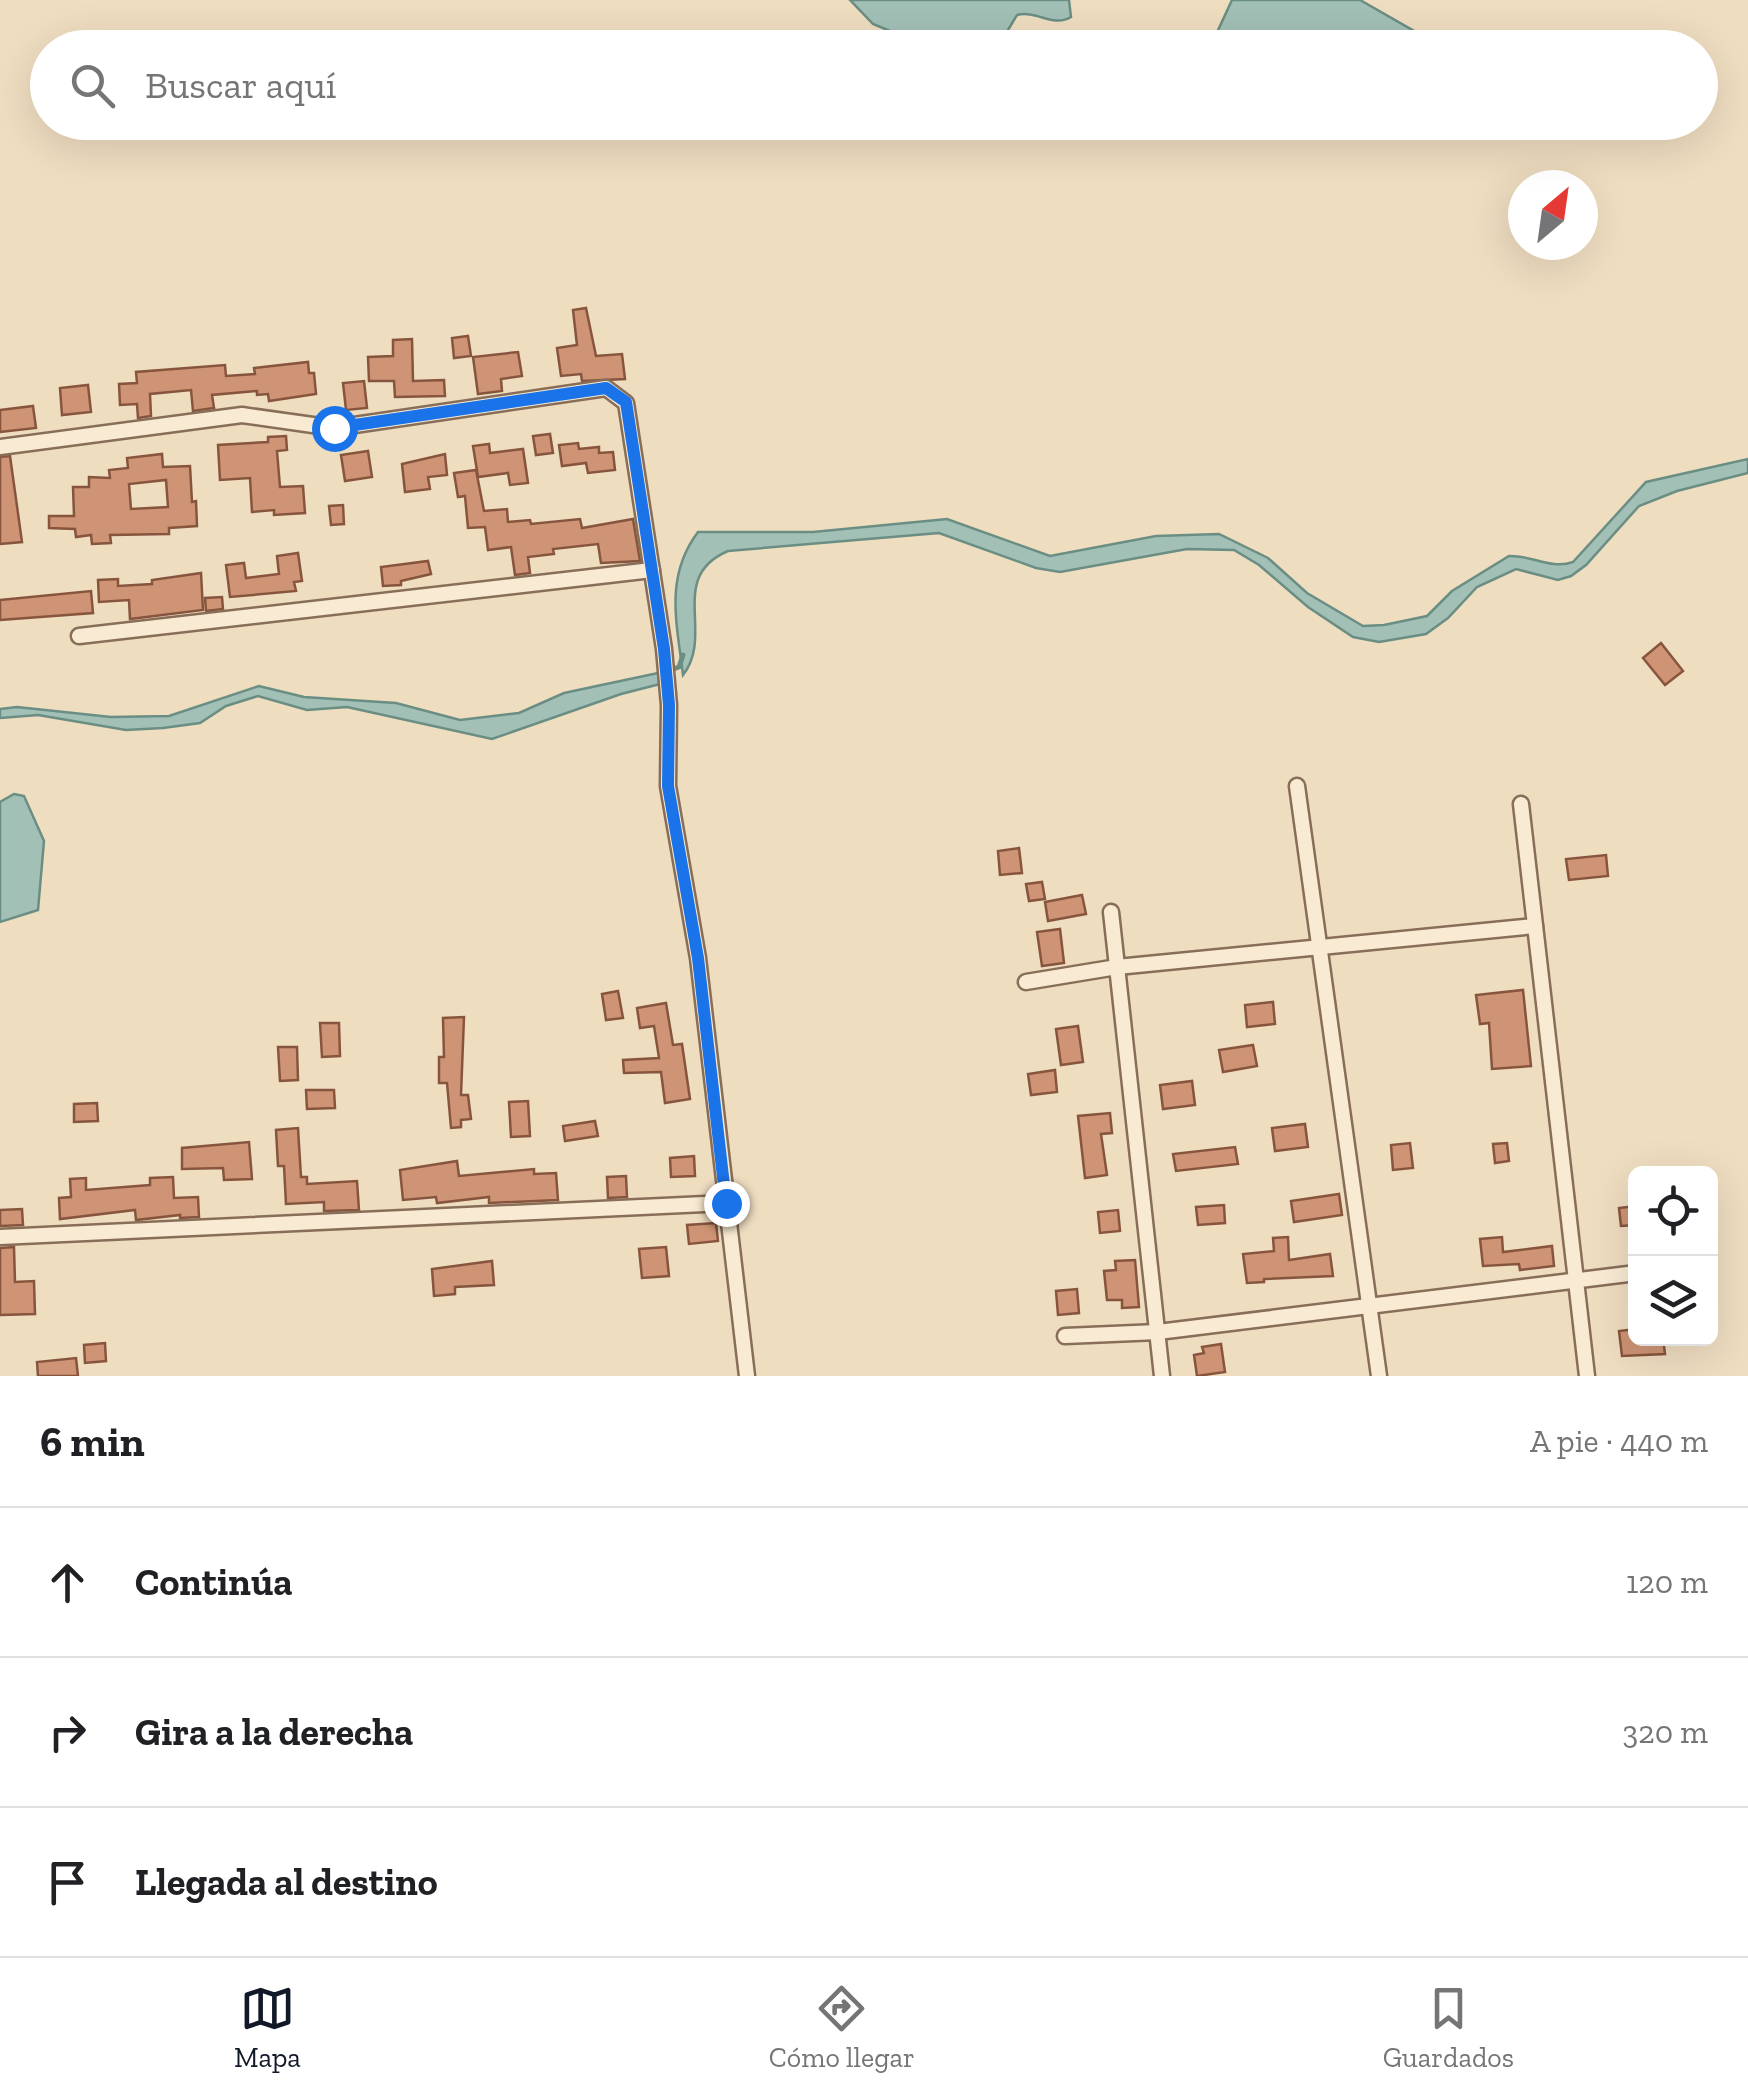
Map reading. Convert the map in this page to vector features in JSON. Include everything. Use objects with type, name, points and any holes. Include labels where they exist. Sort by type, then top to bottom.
[{"type":"street","points":[[0,447],[242,415],[334,428],[606,388],[626,402],[664,649],[669,705],[668,786],[698,958],[747,1376]]},
{"type":"street","points":[[80,636],[652,570]]},
{"type":"street","points":[[1297,786],[1379,1376]]},
{"type":"street","points":[[1521,804],[1587,1376]]},
{"type":"street","points":[[1112,912],[1162,1376]]},
{"type":"street","points":[[1026,982],[1118,967],[1535,926]]},
{"type":"street","points":[[0,1236],[726,1203]]},
{"type":"street","points":[[1065,1336],[1158,1332],[1628,1273]]},
{"type":"water","points":[[850,0],[1069,0],[1071,17],[1058,21],[1017,15],[1008,30],[887,30],[873,24]]},
{"type":"water","points":[[1232,0],[1360,0],[1412,30],[1218,30]]},
{"type":"water","points":[[1748,459],[1748,473],[1677,491],[1639,506],[1586,565],[1571,576],[1558,580],[1516,569],[1477,587],[1448,618],[1426,634],[1379,642],[1353,637],[1234,550],[1187,549],[1060,572],[1036,568],[939,533],[728,551],[710,562],[700,576],[695,591],[695,642],[683,675],[676,619],[677,584],[680,566],[698,532],[813,532],[947,519],[1050,556],[1156,536],[1219,534],[1268,558],[1307,593],[1363,626],[1384,625],[1427,616],[1452,591],[1509,556],[1557,564],[1573,562],[1646,482]]},
{"type":"water","points":[[658,673],[660,684],[492,739],[347,707],[307,710],[258,696],[226,706],[200,723],[163,728],[126,730],[38,715],[0,718],[0,709],[17,707],[111,717],[169,716],[259,686],[304,697],[396,703],[460,720],[519,713],[564,693]]},
{"type":"water","points":[[14,794],[24,796],[44,841],[38,910],[0,922],[0,802]]},
{"type":"building","points":[[586,308],[596,356],[622,354],[625,379],[582,381],[581,374],[561,376],[557,348],[577,345],[573,310]]},
{"type":"building","points":[[468,336],[471,356],[454,358],[452,338]]},
{"type":"building","points":[[412,339],[413,381],[444,380],[445,396],[395,397],[394,381],[369,381],[368,357],[393,356],[393,340]]},
{"type":"building","points":[[518,352],[522,376],[501,379],[502,391],[478,394],[473,357]]},
{"type":"building","points":[[308,362],[309,373],[314,373],[316,394],[269,401],[268,394],[257,395],[257,391],[212,395],[214,408],[193,411],[191,390],[150,394],[151,416],[138,418],[137,404],[120,405],[119,384],[137,383],[136,372],[225,365],[226,376],[255,374],[254,368]]},
{"type":"building","points":[[364,381],[367,408],[346,410],[343,383]]},
{"type":"building","points":[[88,385],[91,412],[62,415],[60,388]]},
{"type":"building","points":[[33,406],[36,428],[0,432],[0,410]]},
{"type":"building","points":[[550,434],[553,453],[536,455],[533,436]]},
{"type":"building","points":[[286,436],[287,450],[277,451],[280,487],[303,486],[305,513],[252,512],[250,478],[220,480],[218,445],[268,442],[268,437]]},
{"type":"building","points":[[578,443],[579,449],[599,447],[599,453],[613,452],[615,470],[588,473],[586,463],[562,466],[559,445]]},
{"type":"building","points":[[489,444],[490,453],[523,449],[528,483],[510,485],[508,473],[478,477],[473,446]]},
{"type":"building","points":[[368,451],[372,477],[345,481],[341,455]]},
{"type":"building","points":[[162,454],[163,467],[190,466],[197,526],[169,528],[169,534],[110,535],[111,543],[92,544],[91,535],[76,537],[75,529],[49,528],[49,516],[74,516],[73,487],[89,487],[89,477],[110,478],[109,470],[128,468],[127,458]],"holes":[[[166,480],[168,507],[131,509],[129,484]]]},
{"type":"building","points":[[445,454],[447,475],[428,477],[430,489],[405,492],[402,464]]},
{"type":"building","points":[[10,456],[22,542],[0,544],[0,457]]},
{"type":"building","points":[[476,470],[484,511],[507,509],[508,522],[580,519],[582,528],[633,519],[640,561],[601,563],[598,544],[553,549],[554,554],[528,557],[530,573],[515,575],[511,547],[488,550],[485,527],[468,528],[465,496],[458,497],[454,473]]},
{"type":"building","points":[[343,505],[344,524],[331,525],[329,506]]},
{"type":"building","points":[[298,553],[302,581],[294,582],[296,591],[230,597],[226,565],[244,563],[246,578],[279,574],[277,556]]},
{"type":"building","points":[[428,561],[431,574],[401,581],[401,585],[383,586],[381,567]]},
{"type":"building","points":[[201,573],[203,610],[130,619],[129,600],[99,602],[98,580],[118,579],[118,586],[152,584],[152,580]]},
{"type":"building","points":[[91,591],[93,613],[0,620],[0,600]]},
{"type":"building","points":[[222,597],[223,609],[206,611],[205,598]]},
{"type":"building","points":[[1661,643],[1683,671],[1665,685],[1643,658]]},
{"type":"building","points":[[1019,848],[1022,873],[1000,875],[998,851]]},
{"type":"building","points":[[1606,855],[1608,876],[1569,880],[1566,859]]},
{"type":"building","points":[[1042,882],[1045,899],[1029,901],[1026,884]]},
{"type":"building","points":[[1082,895],[1086,914],[1048,921],[1045,902]]},
{"type":"building","points":[[1060,929],[1064,963],[1042,966],[1037,932]]},
{"type":"building","points":[[1523,990],[1531,1066],[1492,1069],[1489,1023],[1480,1024],[1476,995]]},
{"type":"building","points":[[618,991],[623,1018],[606,1020],[602,994]]},
{"type":"building","points":[[1273,1002],[1275,1024],[1247,1027],[1245,1005]]},
{"type":"building","points":[[666,1003],[673,1045],[682,1044],[690,1099],[665,1103],[661,1072],[624,1073],[623,1060],[659,1058],[654,1026],[640,1028],[637,1008]]},
{"type":"building","points":[[464,1017],[461,1095],[468,1095],[471,1119],[461,1120],[461,1127],[451,1128],[447,1083],[439,1083],[439,1057],[444,1057],[443,1018]]},
{"type":"building","points":[[320,1023],[339,1023],[340,1056],[322,1057]]},
{"type":"building","points":[[1078,1026],[1083,1062],[1061,1065],[1056,1029]]},
{"type":"building","points":[[1253,1045],[1257,1066],[1223,1072],[1219,1050]]},
{"type":"building","points":[[278,1047],[297,1047],[298,1080],[280,1081]]},
{"type":"building","points":[[1055,1070],[1057,1092],[1031,1095],[1028,1074]]},
{"type":"building","points":[[1192,1081],[1195,1105],[1163,1109],[1160,1085]]},
{"type":"building","points":[[306,1090],[334,1090],[335,1108],[307,1109]]},
{"type":"building","points":[[528,1101],[530,1136],[511,1137],[509,1102]]},
{"type":"building","points":[[97,1103],[98,1121],[74,1122],[74,1104]]},
{"type":"building","points":[[1110,1113],[1112,1133],[1101,1134],[1107,1175],[1085,1178],[1078,1116]]},
{"type":"building","points":[[595,1121],[598,1136],[565,1141],[563,1126]]},
{"type":"building","points":[[1305,1124],[1308,1147],[1275,1151],[1272,1128]]},
{"type":"building","points":[[298,1128],[301,1177],[307,1177],[307,1184],[357,1181],[359,1210],[324,1211],[324,1202],[286,1204],[284,1166],[278,1166],[276,1130]]},
{"type":"building","points":[[249,1142],[252,1179],[224,1180],[223,1168],[182,1169],[182,1148]]},
{"type":"building","points":[[1410,1143],[1413,1168],[1393,1170],[1391,1145]]},
{"type":"building","points":[[1507,1143],[1509,1161],[1495,1163],[1493,1144]]},
{"type":"building","points":[[1235,1147],[1238,1164],[1176,1171],[1173,1154]]},
{"type":"building","points":[[694,1156],[695,1176],[671,1177],[670,1158]]},
{"type":"building","points":[[457,1161],[459,1176],[534,1169],[534,1174],[556,1173],[558,1200],[403,1200],[400,1170]]},
{"type":"building","points":[[626,1176],[627,1197],[608,1198],[607,1177]]},
{"type":"building","points":[[173,1177],[174,1198],[198,1197],[199,1217],[136,1220],[135,1210],[60,1219],[59,1198],[71,1197],[70,1179],[86,1178],[86,1190],[150,1185],[150,1178]]},
{"type":"building","points":[[1339,1194],[1342,1215],[1294,1222],[1291,1201]]},
{"type":"building","points":[[1224,1205],[1225,1223],[1198,1225],[1196,1207]]},
{"type":"building","points":[[1628,1207],[1628,1226],[1621,1226],[1619,1208]]},
{"type":"building","points":[[22,1209],[23,1225],[0,1226],[0,1210]]},
{"type":"building","points":[[1118,1210],[1120,1231],[1100,1233],[1098,1212]]},
{"type":"building","points":[[716,1223],[718,1241],[689,1244],[687,1225]]},
{"type":"building","points":[[1288,1237],[1289,1260],[1330,1254],[1333,1276],[1247,1283],[1243,1254],[1274,1251],[1273,1238]]},
{"type":"building","points":[[1502,1237],[1503,1252],[1552,1246],[1554,1266],[1520,1270],[1519,1264],[1483,1266],[1480,1239]]},
{"type":"building","points":[[14,1247],[15,1282],[34,1281],[35,1314],[0,1315],[0,1248]]},
{"type":"building","points":[[666,1247],[669,1276],[642,1278],[639,1249]]},
{"type":"building","points":[[1135,1260],[1139,1307],[1122,1308],[1122,1300],[1107,1300],[1104,1271],[1116,1270],[1115,1261]]},
{"type":"building","points":[[492,1261],[494,1285],[455,1287],[455,1294],[434,1296],[432,1269]]},
{"type":"building","points":[[1077,1289],[1079,1313],[1058,1315],[1056,1291]]},
{"type":"building","points":[[1628,1330],[1628,1346],[1664,1346],[1665,1354],[1622,1356],[1619,1331]]},
{"type":"building","points":[[105,1343],[106,1361],[85,1363],[84,1345]]},
{"type":"building","points":[[1221,1344],[1225,1372],[1197,1376],[1194,1355],[1204,1353],[1202,1347]]},
{"type":"building","points":[[76,1358],[78,1376],[38,1376],[37,1362]]},
{"type":"waterway","points":[[668,671],[679,667],[683,655]]},
{"type":"route","points":[[334,428],[606,388],[626,402],[664,649],[669,705],[668,786],[698,958],[726,1203]]}]
